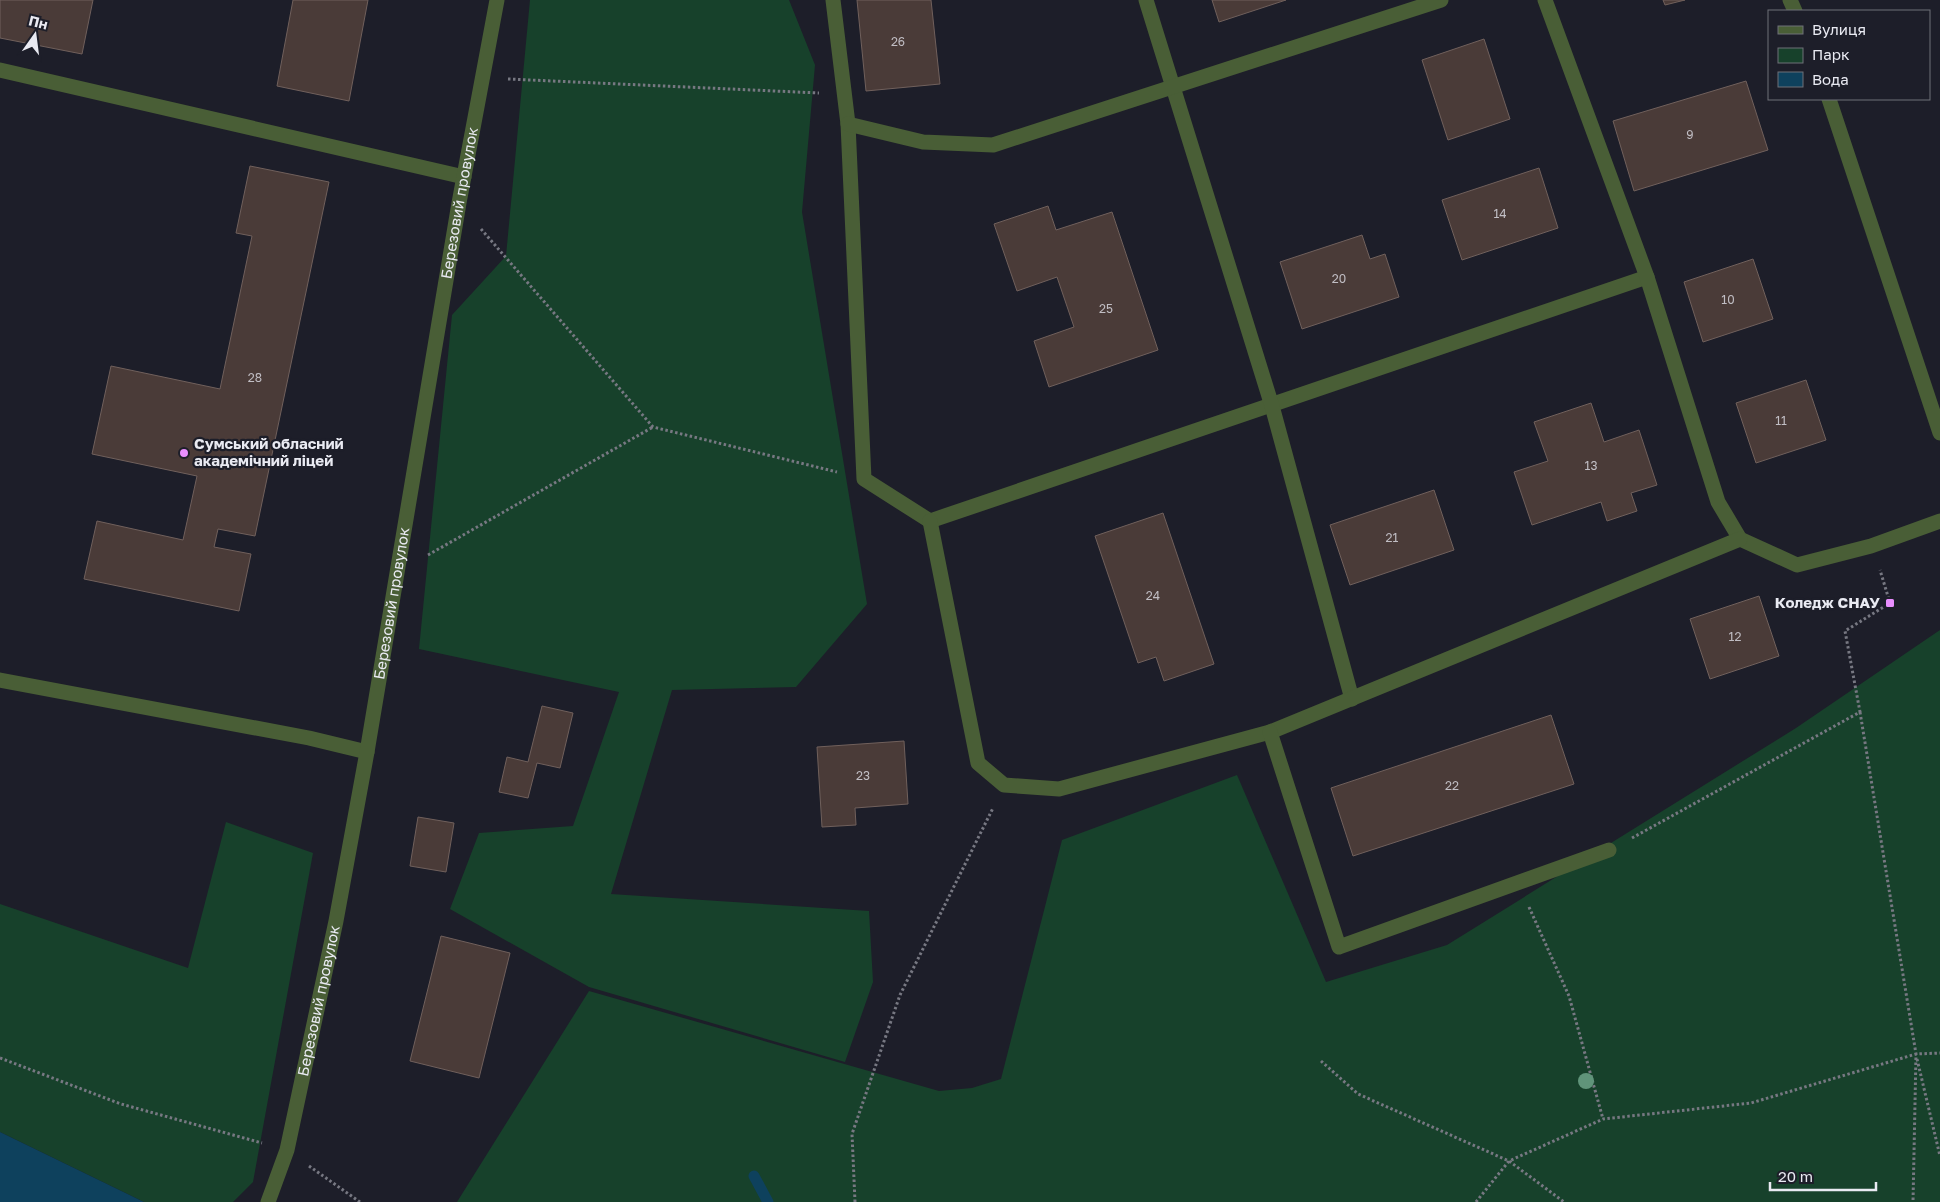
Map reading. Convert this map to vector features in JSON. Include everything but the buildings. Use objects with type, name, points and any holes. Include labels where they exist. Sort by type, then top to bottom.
[{"type":"street","name":"Березовий провулок","points":[[268,1202],[287,1150],[336,921],[367,752],[458,204],[497,0]]},
{"type":"street","points":[[834,0],[848,124],[864,478],[930,521],[978,764],[1004,785],[1059,789],[1270,732],[1352,700],[1740,539]]},
{"type":"street","points":[[1146,0],[1171,87],[1272,406],[1352,700]]},
{"type":"street","points":[[848,124],[923,142],[993,145],[1441,0]]},
{"type":"street","points":[[1545,0],[1647,277],[1718,502],[1740,539],[1797,565],[1872,546],[1940,520]]},
{"type":"street","points":[[0,70],[464,177]]},
{"type":"street","points":[[1829,100],[1940,433]]},
{"type":"street","points":[[930,521],[1647,277]]},
{"type":"street","points":[[0,680],[309,738],[367,752]]},
{"type":"street","points":[[1270,732],[1339,947],[1609,850]]},
{"type":"path","points":[[482,78],[812,94]]},
{"type":"path","points":[[458,204],[654,427],[864,478]]},
{"type":"path","points":[[397,572],[654,427]]},
{"type":"path","points":[[1872,546],[1890,603],[1845,631],[1916,1054],[1940,1156]]},
{"type":"path","points":[[1609,850],[1860,712]]},
{"type":"path","points":[[856,1202],[852,1134],[900,995],[1004,785]]},
{"type":"path","points":[[1518,882],[1568,996],[1603,1118]]},
{"type":"path","points":[[1476,1202],[1509,1161],[1603,1118],[1752,1103],[1916,1054],[1940,1053]]},
{"type":"path","points":[[1913,1202],[1916,1054]]},
{"type":"path","points":[[0,1058],[121,1104],[287,1150],[360,1202]]},
{"type":"path","points":[[1320,1061],[1358,1094],[1509,1161],[1564,1202]]},
{"type":"green space","points":[[530,0],[789,0],[815,65],[802,212],[867,604],[796,687],[672,690],[611,894],[869,911],[873,982],[845,1062],[589,987],[450,909],[479,833],[573,826],[619,692],[419,649],[452,315],[506,256]]},
{"type":"green space","points":[[1940,630],[1940,1202],[457,1202],[589,991],[939,1091],[972,1088],[1001,1079],[1062,840],[1237,775],[1326,982],[1447,945],[1796,728]]},
{"type":"green space","points":[[226,822],[313,853],[253,1182],[233,1202],[144,1202],[0,1132],[0,904],[188,968]]},
{"type":"water","points":[[0,1132],[144,1202],[0,1202]]},
{"type":"waterway","points":[[754,1176],[768,1202]]},
{"type":"place","name":"Сумський обласний академічний ліцей","points":[[184,453]]},
{"type":"place","name":"Коледж СНАУ","points":[[1890,603]]}]
